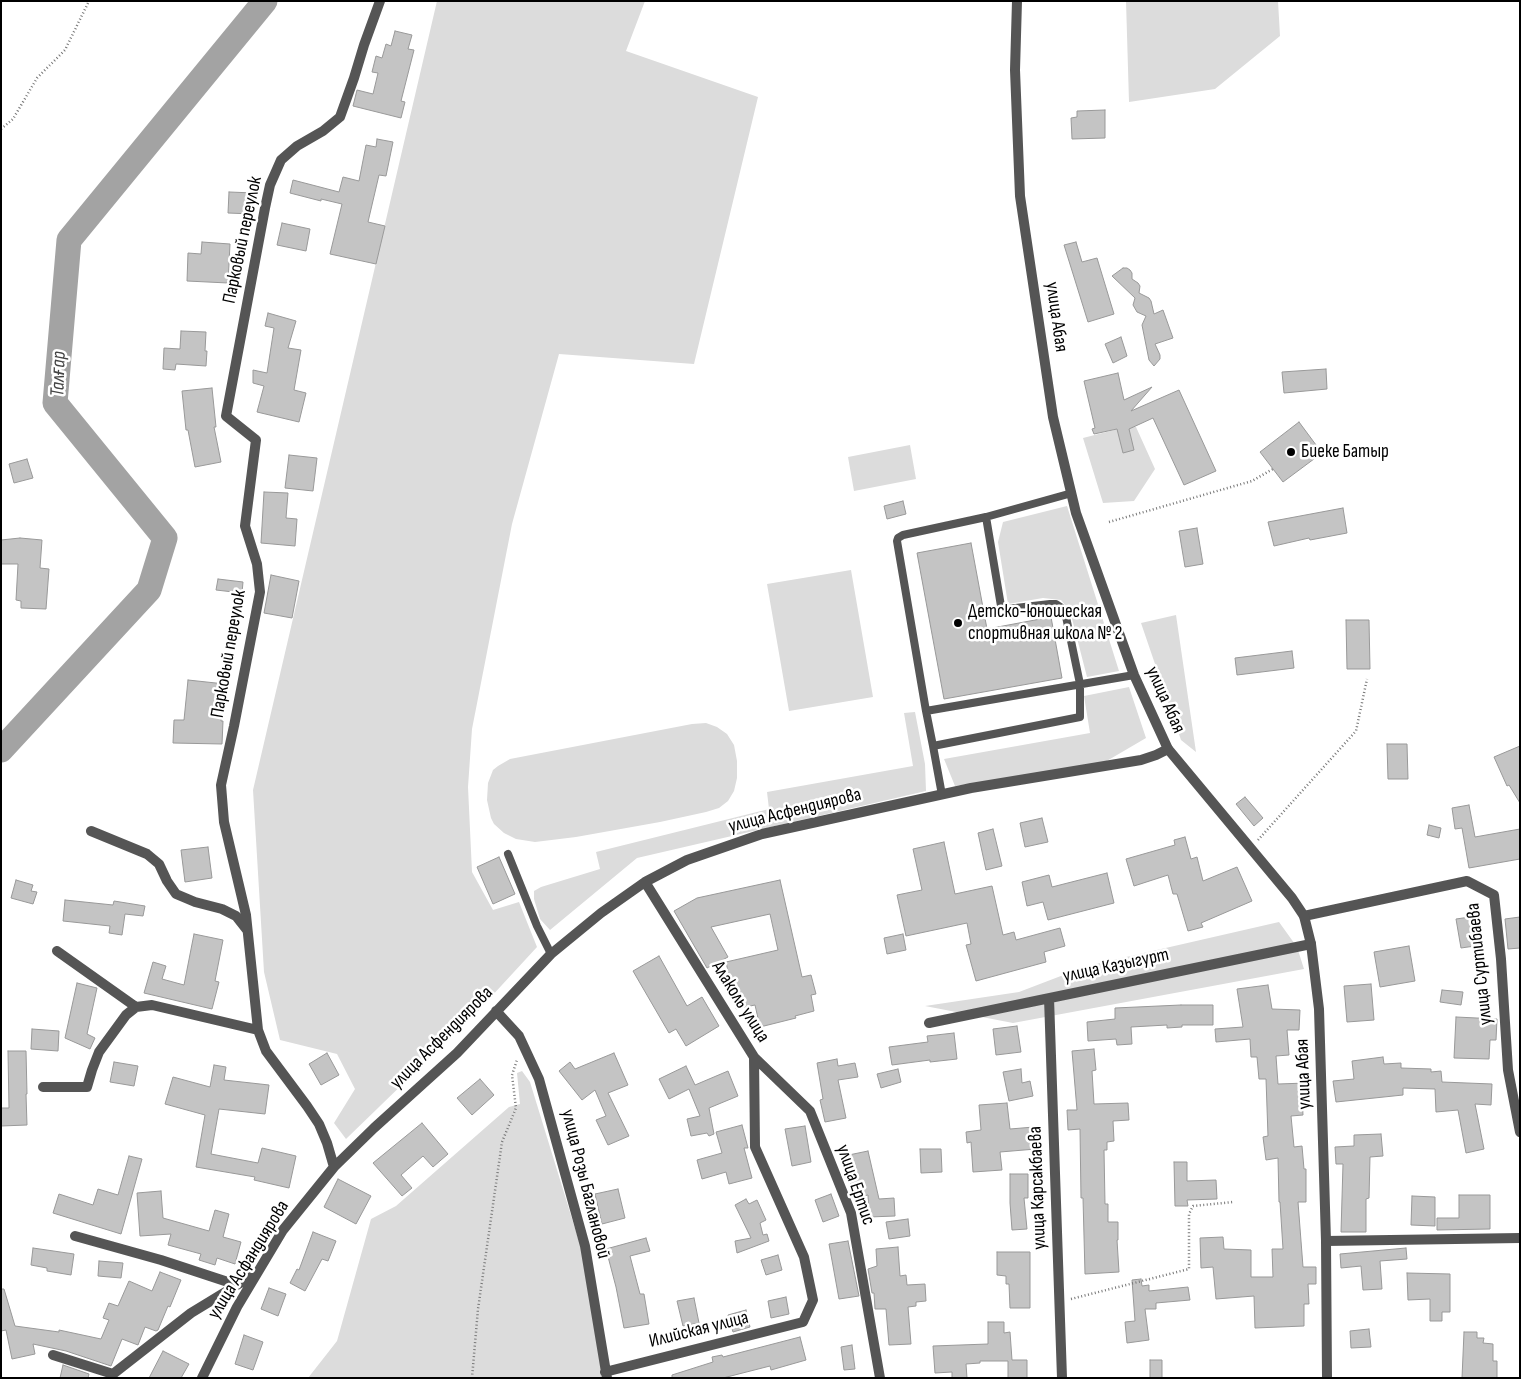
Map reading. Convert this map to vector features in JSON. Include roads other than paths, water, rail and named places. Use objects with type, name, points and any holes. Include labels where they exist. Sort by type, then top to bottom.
[{"type":"street","name":"Парковый переулок","points":[[334,1167],[319,1124],[266,1051],[258,1030],[246,915],[224,822],[221,785],[260,592],[258,564],[245,526],[256,440],[226,416],[270,185],[281,160],[297,146],[323,131],[340,117],[380,1]]},
{"type":"street","name":"улица Абая","points":[[1017,1],[1015,70],[1020,196],[1053,417],[1076,513],[1134,674],[1168,749],[1292,898],[1304,916],[1311,944],[1319,1009],[1326,1241],[1327,1378]]},
{"type":"street","name":"улица Асфендиярова","points":[[334,1167],[457,1053],[551,954],[601,913],[645,882],[687,860],[762,834],[972,788],[1141,760],[1156,756],[1168,749]]},
{"type":"street","points":[[91,831],[147,854],[159,864],[176,894],[229,912],[236,916],[248,931]]},
{"type":"street","name":"Алаколь улица","points":[[645,882],[754,1057],[754,1147],[804,1257],[813,1300],[802,1322]]},
{"type":"street","name":"улица Суртибаева","points":[[1304,916],[1467,882],[1494,895],[1501,959],[1508,1070],[1520,1132]]},
{"type":"street","name":"улица Казыгурт","points":[[929,1024],[1311,944]]},
{"type":"street","points":[[57,951],[136,1007]]},
{"type":"street","name":"улица Карсакбаева","points":[[1049,998],[1062,1378]]},
{"type":"street","points":[[43,1087],[87,1088],[99,1052],[126,1015],[136,1007],[152,1005],[258,1030]]},
{"type":"street","name":"улица Розы Баглановой","points":[[496,1011],[519,1036],[540,1079],[585,1246],[606,1375]]},
{"type":"street","name":"улица Ертис","points":[[754,1057],[810,1111],[851,1213],[880,1378]]},
{"type":"street","name":"улица Асфандиярова","points":[[202,1378],[237,1307],[283,1230],[334,1167]]},
{"type":"street","points":[[75,1236],[161,1260],[237,1285]]},
{"type":"street","points":[[1326,1241],[1520,1238]]},
{"type":"street","points":[[53,1355],[113,1374],[191,1313],[258,1272]]},
{"type":"street","name":"Илийская улица","points":[[606,1375],[802,1322]]},
{"type":"lane","points":[[942,795],[897,541],[903,535],[986,517],[1072,493]]},
{"type":"lane","points":[[933,746],[1080,716],[1080,684],[1065,612],[1056,604],[1006,609],[1001,606],[986,517]]},
{"type":"lane","points":[[926,712],[1134,674]]},
{"type":"lane","points":[[508,854],[537,926],[551,954]]},
{"type":"waterway","name":"Талғар","points":[[1,750],[149,590],[165,538],[55,403],[69,240],[265,1]]},
{"type":"place","name":"Биеке Батыр","points":[[1291,452]]},
{"type":"place","name":"Детско-юношеская спортивная школа № 2","points":[[958,623]]}]
